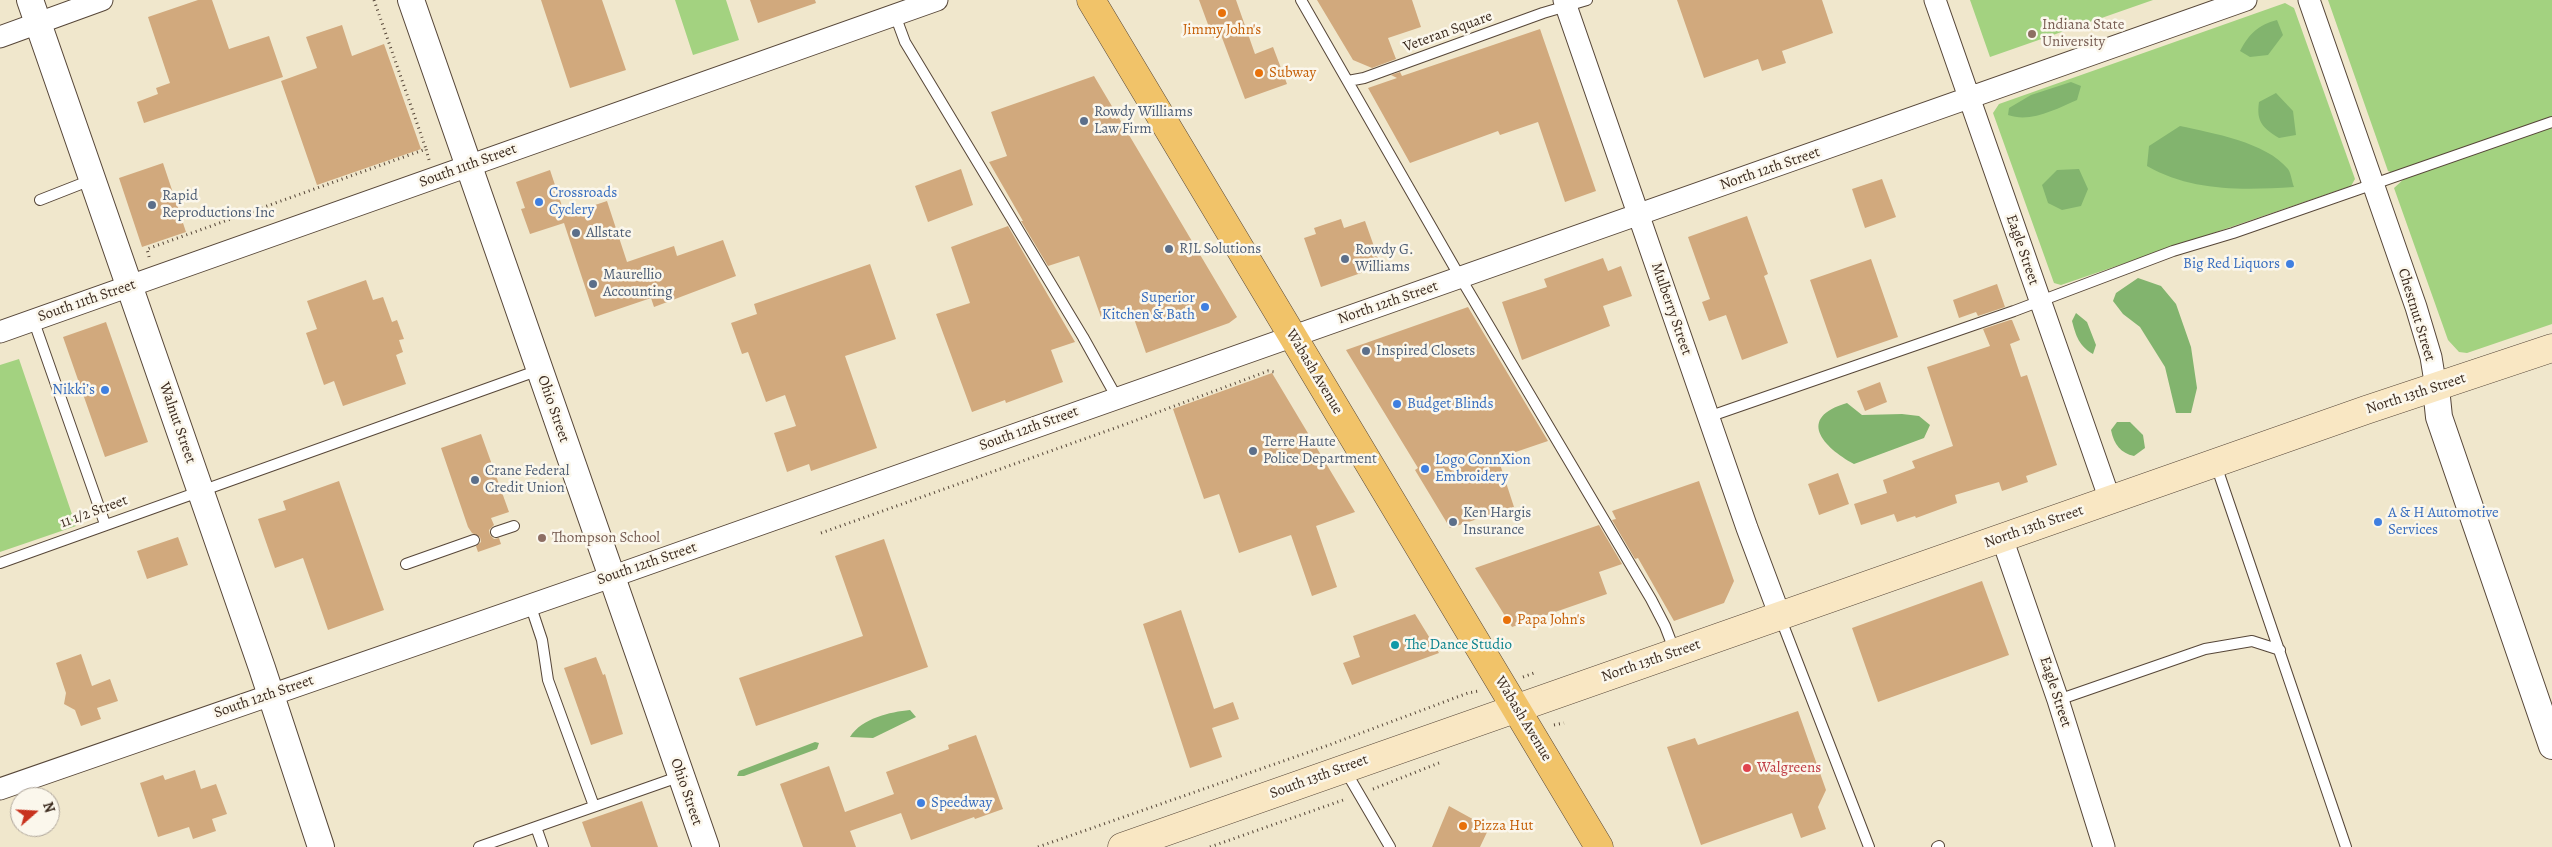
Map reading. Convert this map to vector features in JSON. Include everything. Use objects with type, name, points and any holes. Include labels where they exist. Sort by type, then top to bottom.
[{"type":"main road","name":"Wabash Avenue","points":[[1091,0],[1599,847]]},
{"type":"main road","name":"North 13th Street","points":[[1516,708],[2216,463],[2552,348]]},
{"type":"main road","name":"South 13th Street","points":[[1122,847],[1516,708]]},
{"type":"street","points":[[0,37],[34,11],[102,0]]},
{"type":"street","name":"Ohio Street","points":[[411,0],[706,847]]},
{"type":"street","name":"South 11th Street","points":[[0,332],[937,0]]},
{"type":"street","name":"Eagle Street","points":[[1935,0],[2110,500]]},
{"type":"street","name":"North 12th Street","points":[[1293,336],[2246,0]]},
{"type":"street","name":"Chestnut Street","points":[[2309,0],[2418,315],[2431,357],[2440,417],[2552,746]]},
{"type":"street","name":"Mulberry Street","points":[[1565,3],[1708,417],[1780,616]]},
{"type":"street","name":"Walnut Street","points":[[34,11],[91,180],[130,286],[271,694],[321,847]]},
{"type":"street","name":"South 12th Street","points":[[0,789],[612,577],[1293,336]]},
{"type":"street","name":"Eagle Street","points":[[2002,538],[2058,700],[2104,847]]},
{"type":"lane","points":[[1301,0],[1460,277],[1650,599],[1665,626],[1676,653]]},
{"type":"lane","name":"Veteran Square","points":[[1348,81],[1364,78],[1565,3],[1587,0]]},
{"type":"lane","points":[[895,15],[905,42],[1083,337],[1116,398]]},
{"type":"lane","points":[[1708,417],[2040,301],[2165,254],[2552,122]]},
{"type":"lane","points":[[40,200],[91,180]]},
{"type":"lane","points":[[33,320],[105,524]]},
{"type":"lane","name":"11 1/2 Street","points":[[0,563],[199,490],[539,370]]},
{"type":"lane","points":[[2216,463],[2346,847]]},
{"type":"lane","points":[[496,532],[514,526]]},
{"type":"lane","points":[[406,564],[474,540]]},
{"type":"lane","points":[[530,604],[542,640],[548,680],[594,806]]},
{"type":"lane","points":[[1780,616],[1869,847]]},
{"type":"lane","points":[[2058,700],[2205,649],[2252,640],[2280,650]]},
{"type":"lane","points":[[1343,768],[1390,847]]},
{"type":"lane","points":[[479,847],[681,776]]},
{"type":"lane","points":[[536,827],[542,847]]},
{"type":"path","points":[[374,0],[426,149]]},
{"type":"path","points":[[821,533],[1129,423],[1268,371],[1275,372]]},
{"type":"path","points":[[1038,847],[1329,745],[1468,693]]},
{"type":"path","points":[[1531,732],[1564,723]]},
{"type":"path","points":[[1210,847],[1442,762]]},
{"type":"green space","points":[[675,0],[726,0],[739,40],[693,55]]},
{"type":"green space","points":[[1970,0],[2153,0],[1990,57]]},
{"type":"green space","points":[[2328,0],[2552,0],[2552,117],[2393,173],[2388,171]]},
{"type":"green space","points":[[2285,3],[2294,8],[2355,179],[2351,186],[2061,285],[2054,283],[1993,113],[1999,104]]},
{"type":"green space","points":[[2277,20],[2283,35],[2268,55],[2250,57],[2240,51],[2255,31]]},
{"type":"green space","points":[[2071,82],[2081,86],[2077,100],[2052,111],[2034,116],[2017,117],[2008,115],[2009,108],[2031,95]]},
{"type":"green space","points":[[2276,93],[2293,111],[2296,135],[2279,138],[2269,131],[2260,120],[2259,102]]},
{"type":"green space","points":[[2180,126],[2253,145],[2278,160],[2288,169],[2294,187],[2237,189],[2200,185],[2182,181],[2147,166],[2149,146]]},
{"type":"green space","points":[[2552,126],[2552,324],[2467,353],[2459,352],[2448,340],[2394,188],[2405,178]]},
{"type":"green space","points":[[2079,169],[2088,189],[2081,206],[2062,210],[2048,203],[2042,185],[2057,170]]},
{"type":"green space","points":[[2138,278],[2161,286],[2176,304],[2191,347],[2197,388],[2191,413],[2176,413],[2165,367],[2140,327],[2123,314],[2113,301],[2116,293]]},
{"type":"green space","points":[[2076,313],[2087,322],[2096,345],[2093,354],[2084,348],[2077,336],[2072,321]]},
{"type":"green space","points":[[19,359],[76,526],[0,552],[0,365]]},
{"type":"green space","points":[[1847,403],[1862,415],[1902,414],[1919,416],[1930,425],[1924,438],[1854,464],[1833,449],[1820,433],[1819,424],[1822,416],[1831,409]]},
{"type":"green space","points":[[2117,422],[2130,422],[2143,435],[2145,448],[2134,456],[2125,453],[2116,444],[2111,430]]},
{"type":"green space","points":[[910,710],[916,717],[873,738],[850,737],[855,730],[877,717]]},
{"type":"green space","points":[[815,742],[819,743],[817,749],[744,776],[737,776],[739,771]]},
{"type":"building","points":[[198,0],[212,0],[229,49],[269,36],[283,77],[144,123],[137,102],[158,94],[156,88],[170,83],[148,17]]},
{"type":"building","points":[[541,0],[602,0],[626,70],[570,88]]},
{"type":"building","points":[[750,0],[815,0],[816,3],[758,23]]},
{"type":"building","points":[[1199,0],[1236,0],[1255,54],[1273,47],[1287,84],[1245,99],[1221,35],[1213,38]]},
{"type":"building","points":[[1317,0],[1412,0],[1421,27],[1388,38],[1396,59],[1372,68],[1353,60]]},
{"type":"building","points":[[1677,0],[1822,0],[1833,33],[1782,51],[1786,63],[1762,71],[1758,59],[1704,78]]},
{"type":"building","points":[[342,25],[352,56],[384,44],[421,149],[317,185],[281,81],[317,68],[306,37]]},
{"type":"building","points":[[1540,29],[1596,191],[1565,202],[1538,122],[1500,135],[1498,131],[1410,163],[1368,88],[1397,78],[1391,75],[1400,72],[1402,76]]},
{"type":"building","points":[[1094,76],[1237,317],[1229,323],[1146,353],[1131,310],[1102,320],[1079,256],[1048,266],[989,162],[1007,156],[991,112]]},
{"type":"building","name":"Rapid Reproductions Inc","points":[[163,163],[186,232],[142,247],[119,178]]},
{"type":"building","points":[[961,169],[973,205],[928,222],[915,186]]},
{"type":"building","points":[[550,170],[565,215],[607,201],[627,262],[674,246],[677,256],[723,240],[736,276],[654,307],[651,298],[595,317],[564,223],[530,234],[521,209],[525,208],[516,182]]},
{"type":"building","points":[[1882,179],[1896,217],[1865,228],[1852,189]]},
{"type":"building","points":[[1747,216],[1768,274],[1764,276],[1788,343],[1742,360],[1726,315],[1709,321],[1702,302],[1710,299],[1688,237]]},
{"type":"building","name":"Rowdy G. Williams","points":[[1341,219],[1344,228],[1365,221],[1381,266],[1321,287],[1304,238],[1316,234],[1314,228]]},
{"type":"building","points":[[1008,226],[1075,342],[1051,350],[1063,382],[1006,403],[1005,400],[972,412],[936,314],[970,303],[951,247]]},
{"type":"building","points":[[1603,258],[1608,271],[1621,266],[1632,296],[1603,306],[1610,326],[1522,360],[1502,302],[1547,287],[1544,279]]},
{"type":"building","points":[[1871,259],[1898,337],[1837,358],[1810,280]]},
{"type":"building","points":[[870,264],[896,339],[845,356],[877,448],[811,471],[809,464],[787,472],[774,433],[796,426],[785,395],[766,402],[748,352],[742,354],[731,323],[757,314],[754,304]]},
{"type":"building","points":[[366,280],[373,300],[383,297],[392,322],[397,320],[404,339],[399,340],[403,352],[396,355],[406,384],[343,406],[334,381],[324,385],[306,333],[317,329],[307,301]]},
{"type":"building","points":[[1997,284],[2005,307],[1978,316],[1976,312],[1959,318],[1953,300]]},
{"type":"building","points":[[1468,307],[1548,441],[1498,458],[1514,507],[1450,528],[1415,470],[1418,468],[1346,350]]},
{"type":"building","points":[[2012,320],[2020,340],[2010,344],[2021,377],[2027,375],[2057,465],[2026,476],[2028,482],[2002,491],[1999,482],[1955,495],[1957,503],[1916,518],[1915,516],[1897,522],[1894,514],[1861,525],[1854,504],[1887,493],[1883,480],[1915,468],[1912,461],[1953,446],[1927,367],[1990,346],[1983,329]]},
{"type":"building","name":"Nikki’s","points":[[106,322],[148,442],[105,457],[63,337]]},
{"type":"building","name":"Terre Haute Police Department","points":[[1272,373],[1355,512],[1316,526],[1337,587],[1312,596],[1291,535],[1239,553],[1219,494],[1204,499],[1173,409]]},
{"type":"building","points":[[1880,382],[1887,402],[1865,411],[1857,391]]},
{"type":"building","name":"Crane Federal Credit Union","points":[[481,434],[509,512],[491,518],[494,525],[489,530],[490,535],[494,539],[499,538],[501,544],[478,552],[476,546],[481,542],[480,537],[472,533],[468,527],[441,448]]},
{"type":"building","points":[[1838,473],[1849,504],[1819,515],[1808,484]]},
{"type":"building","points":[[339,481],[384,610],[328,630],[303,558],[275,568],[258,519],[286,510],[283,501]]},
{"type":"building","points":[[1699,481],[1734,581],[1724,603],[1674,621],[1638,558],[1635,559],[1612,520],[1616,519],[1612,511]]},
{"type":"building","points":[[1599,525],[1622,564],[1599,572],[1607,594],[1512,627],[1475,568]]},
{"type":"building","points":[[178,537],[188,565],[147,579],[137,551]]},
{"type":"building","points":[[884,539],[928,667],[756,726],[739,678],[863,636],[835,556]]},
{"type":"building","points":[[1982,581],[2009,655],[1878,702],[1852,628]]},
{"type":"building","points":[[1181,610],[1214,709],[1233,702],[1239,719],[1212,728],[1222,757],[1190,768],[1143,624]]},
{"type":"building","name":"The Dance Studio","points":[[1415,614],[1439,653],[1352,685],[1343,663],[1360,657],[1353,636]]},
{"type":"building","points":[[81,654],[92,686],[110,679],[118,701],[97,708],[101,719],[81,726],[75,710],[64,704],[66,693],[56,663]]},
{"type":"building","points":[[596,657],[603,675],[605,674],[623,734],[591,745],[564,668]]},
{"type":"building","name":"Walgreens","points":[[1798,711],[1826,790],[1818,807],[1826,829],[1801,838],[1792,813],[1701,845],[1667,747],[1695,738],[1698,745]]},
{"type":"building","points":[[976,735],[1003,809],[975,819],[974,817],[911,840],[901,813],[850,831],[856,847],[803,847],[780,784],[829,766],[845,812],[894,794],[886,772],[949,749],[948,745]]},
{"type":"building","points":[[195,770],[201,789],[216,784],[227,814],[212,819],[216,831],[193,839],[189,827],[158,837],[140,783],[163,775],[165,780]]},
{"type":"building","points":[[642,801],[658,847],[591,847],[582,822]]},
{"type":"building","name":"Pizza Hut","points":[[1449,806],[1489,828],[1480,847],[1432,847]]},
{"type":"place","name":"Jimmy John's","points":[[1222,13]]},
{"type":"place","name":"Indiana State University","points":[[2032,34]]},
{"type":"place","name":"Subway","points":[[1259,73]]},
{"type":"place","name":"Rowdy Williams Law Firm","points":[[1084,121]]},
{"type":"place","name":"Crossroads Cyclery","points":[[539,202]]},
{"type":"place","name":"Rapid Reproductions Inc","points":[[152,205]]},
{"type":"place","name":"Allstate","points":[[576,233]]},
{"type":"place","name":"RJL Solutions","points":[[1169,249]]},
{"type":"place","name":"Rowdy G. Williams","points":[[1345,259]]},
{"type":"place","name":"Big Red Liquors","points":[[2290,264]]},
{"type":"place","name":"Maurellio Accounting","points":[[593,284]]},
{"type":"place","name":"Superior Kitchen & Bath","points":[[1205,307]]},
{"type":"place","name":"Inspired Closets","points":[[1366,351]]},
{"type":"place","name":"Nikki’s","points":[[105,390]]},
{"type":"place","name":"Budget Blinds","points":[[1397,404]]},
{"type":"place","name":"Terre Haute Police Department","points":[[1253,451]]},
{"type":"place","name":"Logo ConnXion Embroidery","points":[[1425,469]]},
{"type":"place","name":"Crane Federal Credit Union","points":[[475,480]]},
{"type":"place","name":"Ken Hargis Insurance","points":[[1453,522]]},
{"type":"place","name":"A & H Automotive Services","points":[[2378,522]]},
{"type":"place","name":"Thompson School","points":[[542,538]]},
{"type":"place","name":"Papa John's","points":[[1507,620]]},
{"type":"place","name":"The Dance Studio","points":[[1395,645]]},
{"type":"place","name":"Walgreens","points":[[1747,768]]},
{"type":"place","name":"Speedway","points":[[921,803]]},
{"type":"place","name":"Pizza Hut","points":[[1463,826]]}]
